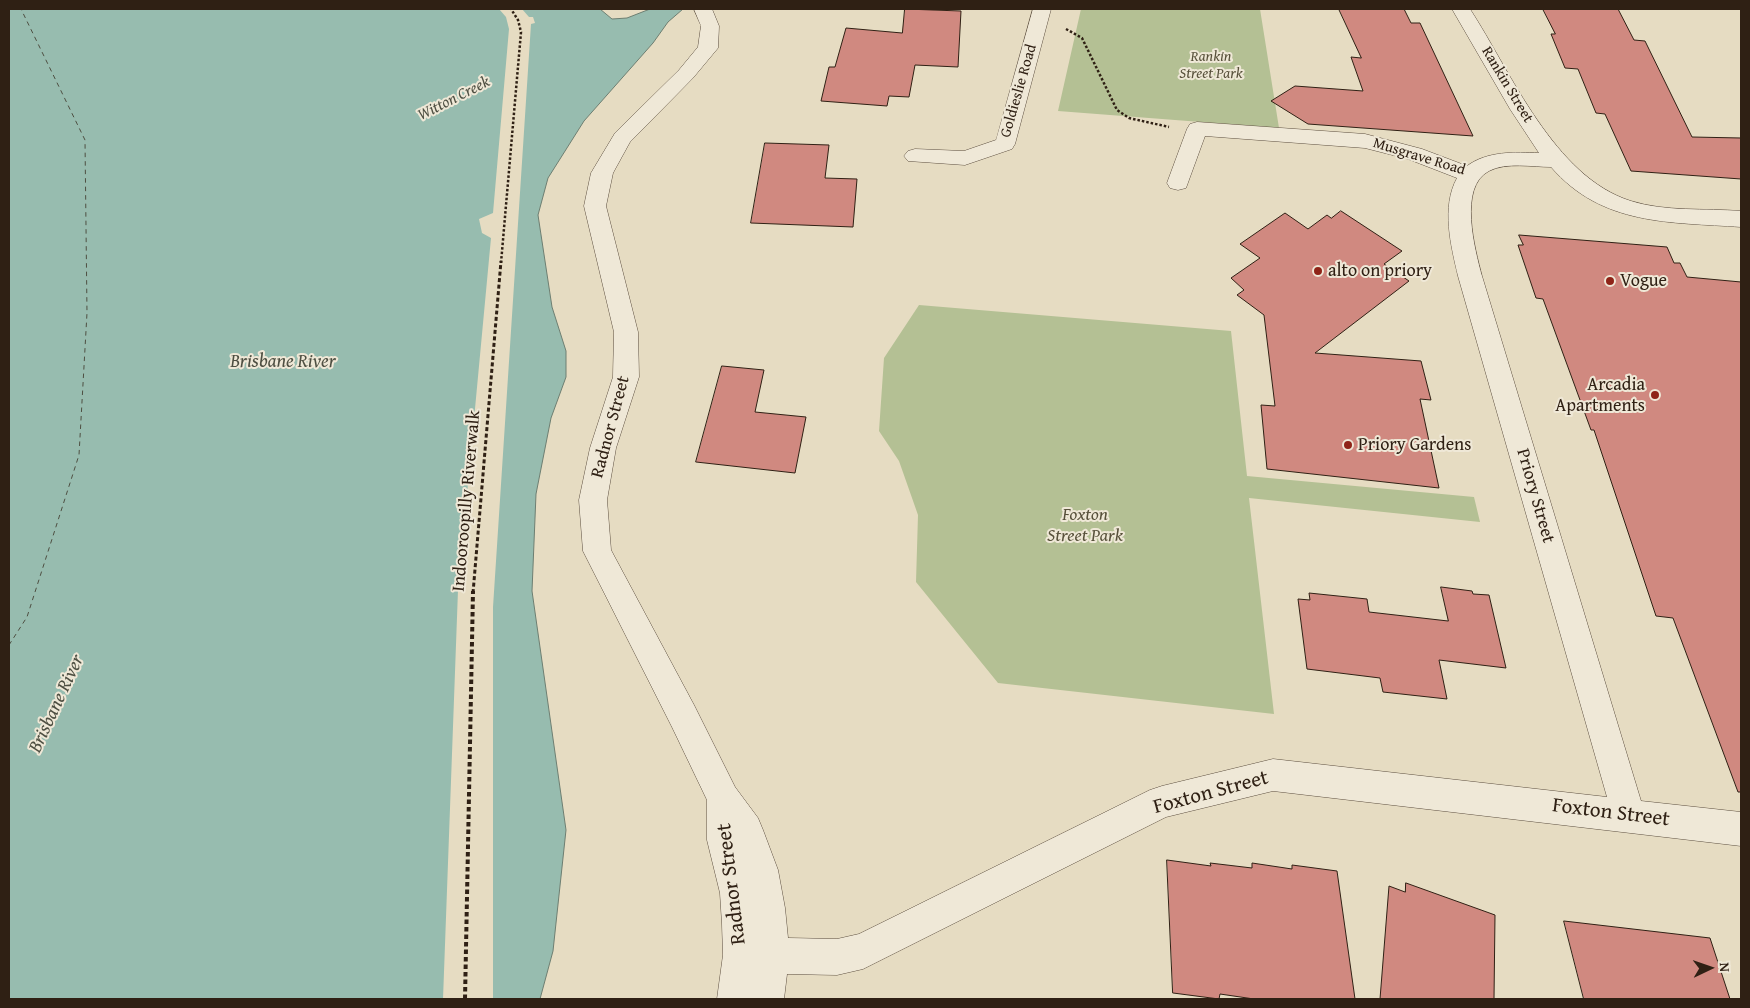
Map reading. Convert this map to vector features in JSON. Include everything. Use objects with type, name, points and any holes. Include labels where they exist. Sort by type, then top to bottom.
[{"type":"street","name":"Radnor Street","points":[[704,9],[710,26],[708,48],[686,74],[622,138],[602,173],[596,206],[626,332],[626,377],[603,448],[593,500],[597,551],[683,716],[723,799],[746,830],[761,870],[768,908],[771,956],[766,999]]},
{"type":"street","name":"Goldieslie Road","points":[[915,156],[965,158],[1005,144],[1042,9]]},
{"type":"street","name":"Rankin Street","points":[[1461,9],[1526,118],[1557,160]]},
{"type":"street","name":"Musgrave Road","points":[[1197,129],[1366,142],[1415,154],[1469,175],[1482,165],[1492,162],[1557,160]]},
{"type":"street","points":[[1178,183],[1197,129]]},
{"type":"street","points":[[1557,160],[1568,172],[1596,195],[1626,207],[1642,211],[1741,219]]},
{"type":"street","name":"Priory Street","points":[[1469,175],[1460,202],[1459,219],[1465,256],[1629,815]]},
{"type":"street","name":"Foxton Street","points":[[771,956],[838,957],[863,951],[1162,802],[1273,775],[1741,828]]},
{"type":"street","name":"Radnor Street","points":[[723,799],[724,840],[737,893],[740,924],[740,955],[735,999]]},
{"type":"path","name":"Indooroopilly Riverwalk","points":[[464,999],[473,585],[521,32],[518,20],[511,9]]},
{"type":"path","points":[[1061,25],[1082,38],[1117,110],[1129,118],[1150,124],[1197,129]]},
{"type":"green space","name":"Rankin Street Park","points":[[1081,9],[1260,9],[1279,128],[1058,111]]},
{"type":"green space","name":"Foxton Street Park","points":[[919,305],[1231,331],[1247,476],[1474,497],[1480,522],[1249,498],[1274,714],[998,683],[916,582],[918,515],[899,461],[879,431],[884,358]]},
{"type":"water","name":"Brisbane River","points":[[9,9],[600,9],[612,19],[627,18],[650,9],[683,9],[668,22],[653,43],[584,121],[548,178],[538,215],[552,307],[566,351],[566,377],[551,418],[536,494],[532,591],[566,830],[553,951],[540,999],[9,999]]},
{"type":"pier","points":[[499,9],[522,9],[529,17],[533,17],[535,23],[531,24],[493,607],[493,999],[443,999],[458,590],[491,238],[482,233],[479,219],[493,213],[509,29],[506,17]]},
{"type":"building","points":[[905,9],[961,11],[958,67],[915,65],[909,97],[889,96],[887,106],[821,101],[829,67],[835,67],[846,28],[902,33]]},
{"type":"building","points":[[1339,9],[1404,9],[1411,23],[1420,23],[1473,136],[1308,124],[1271,101],[1295,86],[1363,91],[1351,57],[1361,58]]},
{"type":"building","points":[[1543,9],[1618,9],[1634,40],[1645,41],[1692,137],[1741,138],[1741,179],[1631,171],[1605,114],[1596,113],[1578,69],[1565,68],[1551,34],[1555,34]]},
{"type":"building","points":[[765,143],[829,145],[825,178],[857,179],[853,227],[751,223]]},
{"type":"building","points":[[1341,211],[1402,251],[1384,264],[1409,281],[1315,353],[1421,361],[1431,400],[1420,399],[1439,488],[1267,469],[1261,405],[1275,406],[1264,315],[1237,295],[1244,290],[1231,278],[1260,258],[1240,244],[1285,213],[1308,229],[1327,215],[1331,218]]},
{"type":"building","points":[[1519,235],[1667,247],[1674,263],[1680,263],[1687,277],[1741,282],[1741,792],[1738,792],[1673,618],[1656,616],[1594,430],[1591,430],[1543,299],[1536,298],[1518,245],[1523,245]]},
{"type":"building","points":[[722,366],[764,370],[755,412],[806,417],[795,473],[696,462]]},
{"type":"building","points":[[1441,587],[1472,591],[1473,594],[1489,595],[1506,668],[1439,660],[1447,699],[1383,692],[1380,678],[1307,669],[1298,599],[1310,600],[1309,593],[1367,599],[1369,612],[1448,621]]},
{"type":"building","points":[[1167,860],[1211,866],[1210,863],[1252,868],[1252,863],[1292,869],[1292,865],[1337,871],[1355,999],[1254,999],[1220,994],[1219,999],[1173,993]]},
{"type":"building","points":[[1406,883],[1495,915],[1494,999],[1380,999],[1389,886],[1405,892]]},
{"type":"building","points":[[1564,921],[1710,938],[1730,999],[1584,999]]},
{"type":"ferry route","points":[[9,645],[27,617],[79,455],[87,313],[85,140],[21,9]]},
{"type":"place","name":"alto on priory","points":[[1318,271]]},
{"type":"place","name":"Vogue","points":[[1610,281]]},
{"type":"place","name":"Arcadia Apartments","points":[[1655,395]]},
{"type":"place","name":"Priory Gardens","points":[[1348,445]]},
{"type":"water label","name":"Witton Creek","points":[[454,99]]}]
